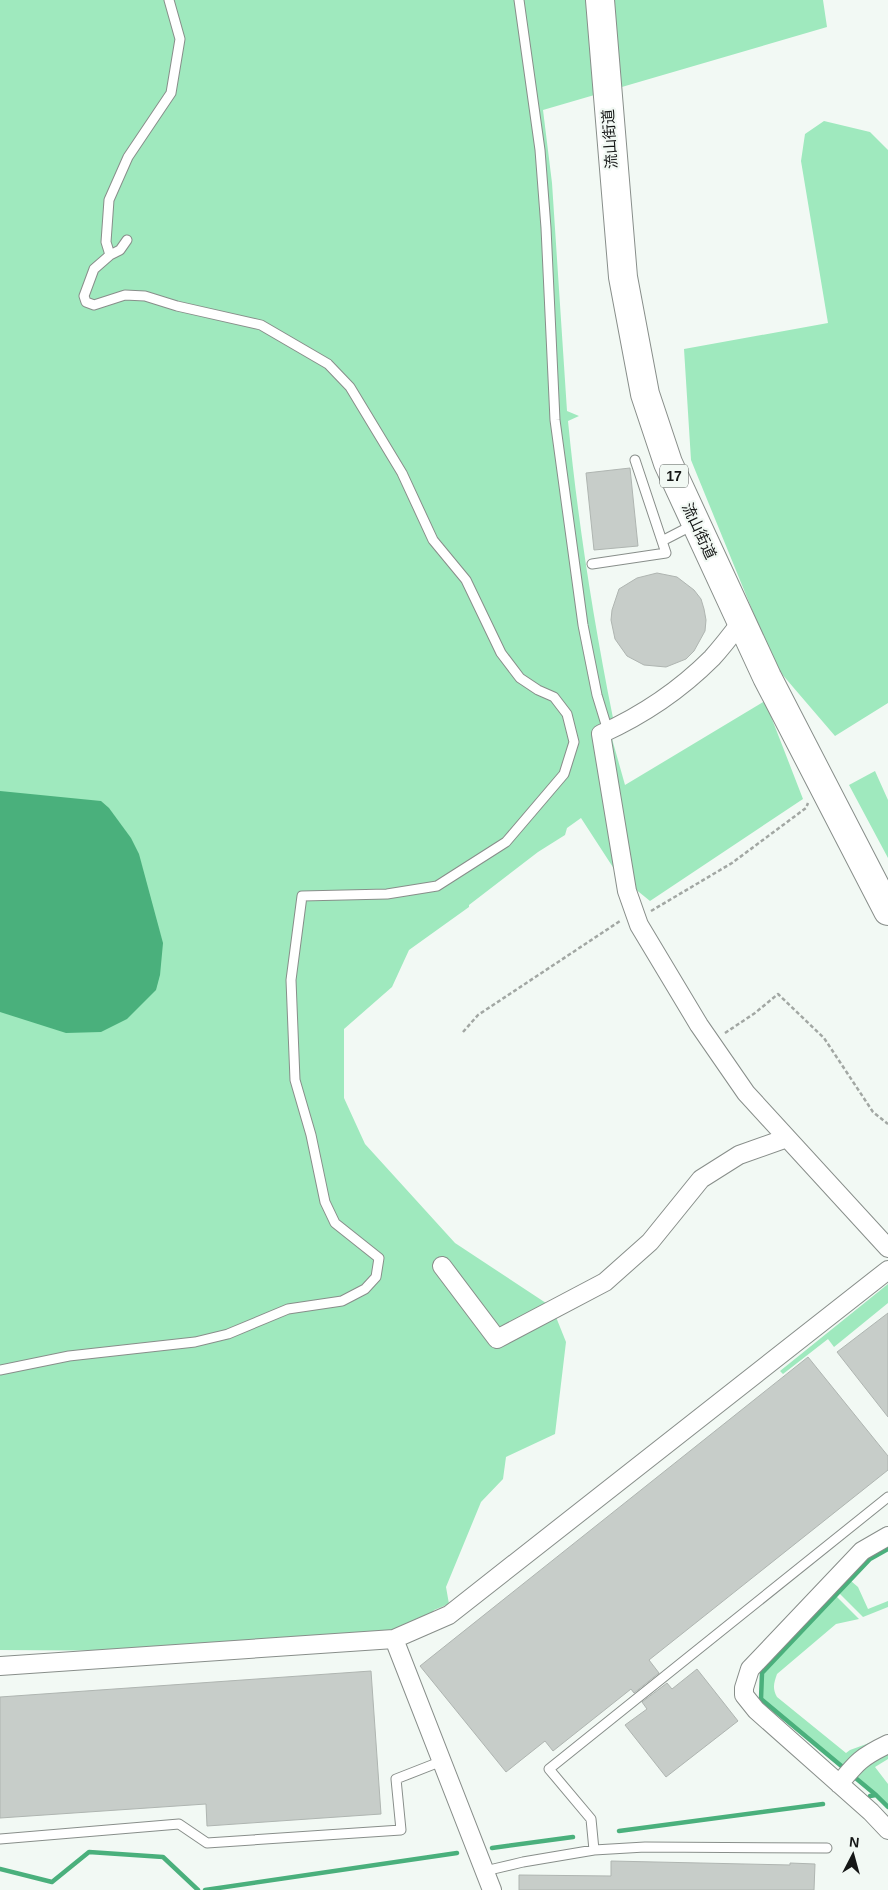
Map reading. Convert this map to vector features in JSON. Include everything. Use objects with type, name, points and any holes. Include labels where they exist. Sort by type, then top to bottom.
[{"type":"main road","name":"流山街道","points":[[600,0],[622,268],[633,336],[646,394],[668,463],[741,622],[767,677],[888,911]]},
{"type":"street","points":[[741,622],[713,657],[683,684],[653,705],[601,734],[627,891],[635,915],[711,1042],[746,1093],[888,1248]]},
{"type":"street","points":[[442,1266],[497,1339],[605,1282],[650,1242],[701,1179],[739,1155],[787,1138]]},
{"type":"street","points":[[0,1666],[394,1639],[449,1615],[888,1270]]},
{"type":"street","points":[[888,1536],[862,1551],[750,1669],[744,1688],[744,1695],[756,1710],[871,1812],[888,1830]]},
{"type":"street","points":[[394,1639],[492,1890]]},
{"type":"street","points":[[839,1784],[858,1761],[888,1744]]},
{"type":"lane","points":[[110,254],[106,242],[109,200],[128,157],[171,93],[180,39],[170,0]]},
{"type":"lane","points":[[519,0],[543,189],[555,420],[582,625],[597,695],[608,731]]},
{"type":"lane","points":[[0,1370],[68,1356],[203,1340],[228,1334],[288,1309],[342,1301],[365,1289],[376,1277],[379,1258],[335,1223],[324,1202],[311,1135],[295,1080],[291,980],[302,896],[387,894],[437,886],[506,842],[564,774],[574,742],[567,714],[554,697],[538,690],[520,678],[501,652],[466,580],[433,540],[402,473],[350,387],[328,364],[261,325],[177,306],[145,296],[126,295],[94,305],[86,302],[84,296],[94,269],[110,254],[120,250],[127,240]]},
{"type":"lane","points":[[592,564],[666,552],[635,460]]},
{"type":"lane","points":[[662,541],[696,523]]},
{"type":"lane","points":[[594,1850],[591,1819],[549,1769],[888,1497]]},
{"type":"lane","points":[[0,1839],[179,1824],[207,1843],[401,1830],[396,1779],[442,1761]]},
{"type":"lane","points":[[485,1871],[594,1850],[645,1847],[828,1848]]},
{"type":"path","points":[[463,1032],[478,1016],[635,915],[732,863],[806,808],[821,780]]},
{"type":"path","points":[[711,1042],[755,1013],[778,994],[824,1038],[873,1112],[888,1124]]},
{"type":"shaded area","points":[[0,0],[823,0],[827,27],[543,110],[552,183],[567,411],[579,416],[568,421],[576,496],[599,644],[613,718],[607,721],[625,785],[765,701],[803,799],[650,901],[618,875],[581,818],[567,828],[565,835],[538,852],[469,905],[469,907],[409,950],[392,987],[344,1029],[344,1098],[365,1144],[455,1243],[552,1307],[566,1342],[555,1434],[506,1457],[503,1479],[481,1502],[446,1587],[449,1604],[434,1610],[421,1634],[158,1651],[0,1650]]},
{"type":"shaded area","points":[[824,121],[870,132],[888,150],[888,703],[835,736],[775,666],[691,460],[684,349],[828,323],[801,161],[805,134]]},
{"type":"shaded area","points":[[875,771],[888,800],[888,858],[849,785]]},
{"type":"shaded area","points":[[0,791],[101,801],[109,808],[131,838],[139,854],[163,943],[160,975],[156,990],[127,1019],[101,1032],[66,1033],[0,1012]]},
{"type":"shaded area","points":[[888,1284],[888,1303],[834,1347],[828,1339],[783,1374],[780,1371]]},
{"type":"shaded area","points":[[851,1581],[858,1587],[868,1609],[888,1601],[888,1607],[863,1617],[839,1593]]},
{"type":"shaded area","points":[[836,1596],[859,1619],[836,1624],[777,1674],[774,1688],[777,1697],[846,1753],[883,1738],[846,1768],[762,1699],[763,1673]]},
{"type":"shaded area","points":[[888,1751],[888,1759],[875,1767],[888,1784],[888,1805],[853,1773]]},
{"type":"building","points":[[630,468],[638,546],[594,550],[586,473]]},
{"type":"building","points":[[657,573],[677,577],[694,590],[701,599],[706,620],[705,631],[694,651],[686,659],[666,667],[644,665],[627,656],[615,639],[611,620],[612,610],[619,589],[637,578]]},
{"type":"building","points":[[888,1313],[888,1417],[837,1352]]},
{"type":"building","points":[[808,1357],[888,1456],[888,1470],[649,1660],[659,1673],[634,1693],[631,1689],[553,1751],[545,1741],[506,1772],[420,1666]]},
{"type":"building","points":[[697,1669],[738,1721],[666,1777],[625,1725],[647,1709],[642,1702],[667,1683],[672,1689]]},
{"type":"building","points":[[371,1671],[381,1814],[207,1826],[206,1804],[0,1818],[0,1697]]},
{"type":"building","points":[[611,1861],[815,1864],[814,1890],[519,1890],[519,1875],[611,1876]]},
{"type":"waterway","points":[[845,1769],[761,1699],[762,1673],[870,1559],[888,1549]]},
{"type":"waterway","points":[[852,1775],[876,1795]]},
{"type":"waterway","points":[[870,1796],[876,1795],[888,1807]]},
{"type":"waterway","points":[[619,1831],[823,1804]]},
{"type":"waterway","points":[[492,1848],[573,1837]]},
{"type":"waterway","points":[[0,1869],[52,1882],[89,1852],[163,1857],[198,1890]]},
{"type":"waterway","points":[[205,1890],[457,1853]]}]
